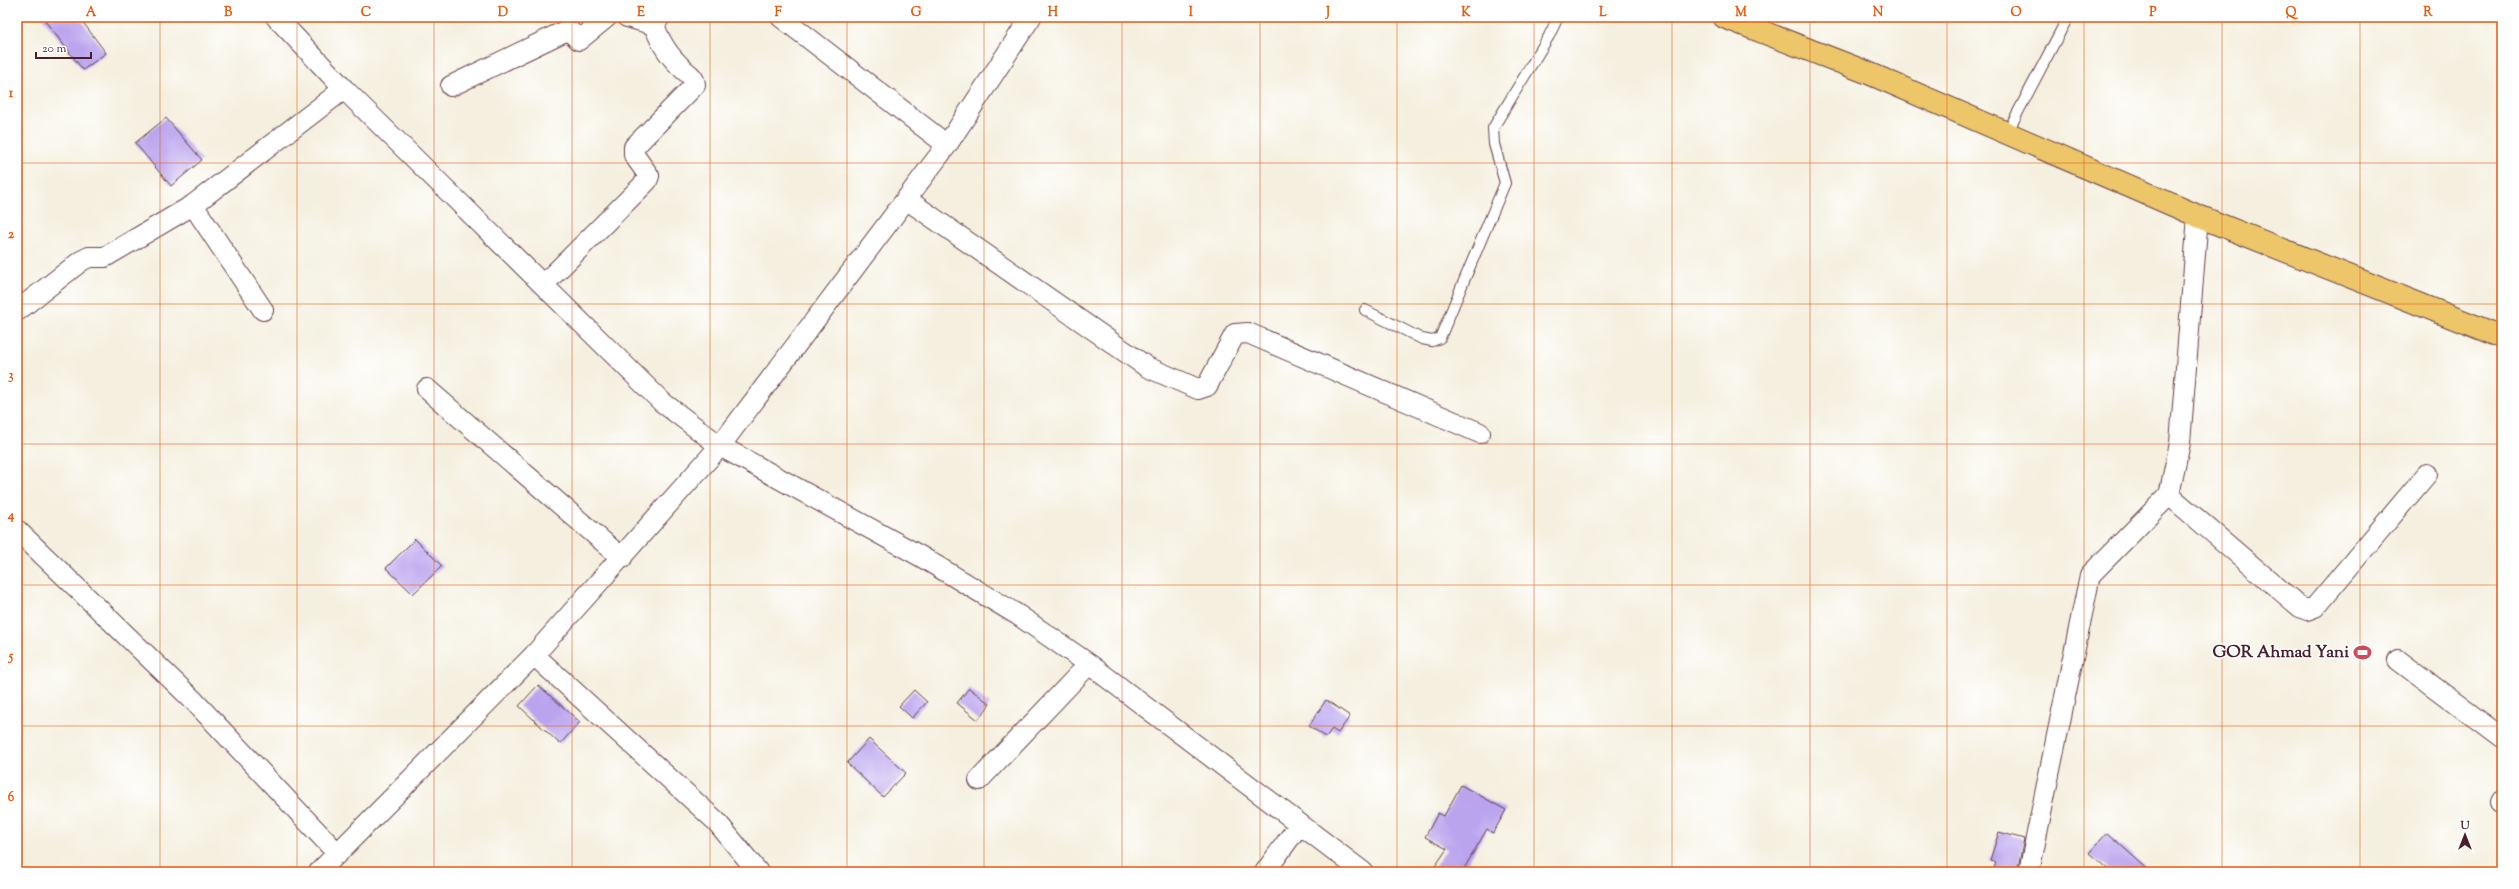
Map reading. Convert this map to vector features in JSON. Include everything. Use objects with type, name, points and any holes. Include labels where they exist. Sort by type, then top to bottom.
[{"type":"main road","points":[[1724,17],[1866,72],[2198,216],[2502,337]]},
{"type":"street","points":[[276,17],[344,89],[662,402],[720,446],[920,556],[1018,615],[1090,664],[1299,825],[1363,872]]},
{"type":"street","points":[[451,86],[565,31],[571,32],[579,40],[607,17]]},
{"type":"street","points":[[543,285],[647,181],[649,176],[634,155],[634,147],[695,85],[694,79],[670,57],[657,21],[627,17]]},
{"type":"street","points":[[781,17],[947,145]]},
{"type":"street","points":[[319,872],[534,655],[622,558],[720,446],[947,145],[1031,17]]},
{"type":"street","points":[[17,312],[81,261],[89,257],[106,257],[193,205],[344,89]]},
{"type":"street","points":[[906,199],[1146,367],[1198,389],[1207,386],[1235,334],[1248,333],[1480,433]]},
{"type":"street","points":[[193,205],[263,310]]},
{"type":"street","points":[[2029,872],[2090,575],[2169,495],[2180,443],[2198,216]]},
{"type":"street","points":[[427,389],[622,558]]},
{"type":"street","points":[[2169,495],[2300,607],[2308,610],[2315,607],[2427,474]]},
{"type":"street","points":[[17,530],[195,702],[338,854]]},
{"type":"street","points":[[534,655],[716,821],[758,872]]},
{"type":"street","points":[[2398,660],[2502,738]]},
{"type":"street","points":[[979,780],[1090,664]]},
{"type":"street","points":[[1265,872],[1299,825]]},
{"type":"lane","points":[[1365,310],[1422,340],[1432,341],[1440,338],[1505,183],[1494,144],[1493,128],[1550,36],[1558,17]]},
{"type":"lane","points":[[2007,133],[2068,17]]},
{"type":"building","points":[[42,17],[79,17],[106,53],[83,70]]},
{"type":"building","points":[[166,118],[202,160],[171,186],[135,143]]},
{"type":"building","points":[[415,539],[442,566],[413,594],[386,568]]},
{"type":"building","points":[[538,685],[580,722],[560,744],[519,706]]},
{"type":"building","points":[[969,688],[990,704],[978,720],[957,703]]},
{"type":"building","points":[[914,690],[927,702],[912,718],[899,706]]},
{"type":"building","points":[[1326,700],[1350,716],[1338,733],[1332,729],[1326,737],[1309,726]]},
{"type":"building","points":[[869,739],[906,773],[883,797],[847,763]]},
{"type":"building","points":[[1461,785],[1506,810],[1493,833],[1487,829],[1462,872],[1431,872],[1447,849],[1425,837],[1438,813],[1444,816]]},
{"type":"building","points":[[1999,832],[2024,839],[2018,868],[2015,872],[1993,872],[1996,862],[1990,860]]},
{"type":"building","points":[[2107,833],[2151,872],[2111,872],[2089,853]]},
{"type":"place","name":"GOR Ahmad Yani","points":[[2362,653]]}]
